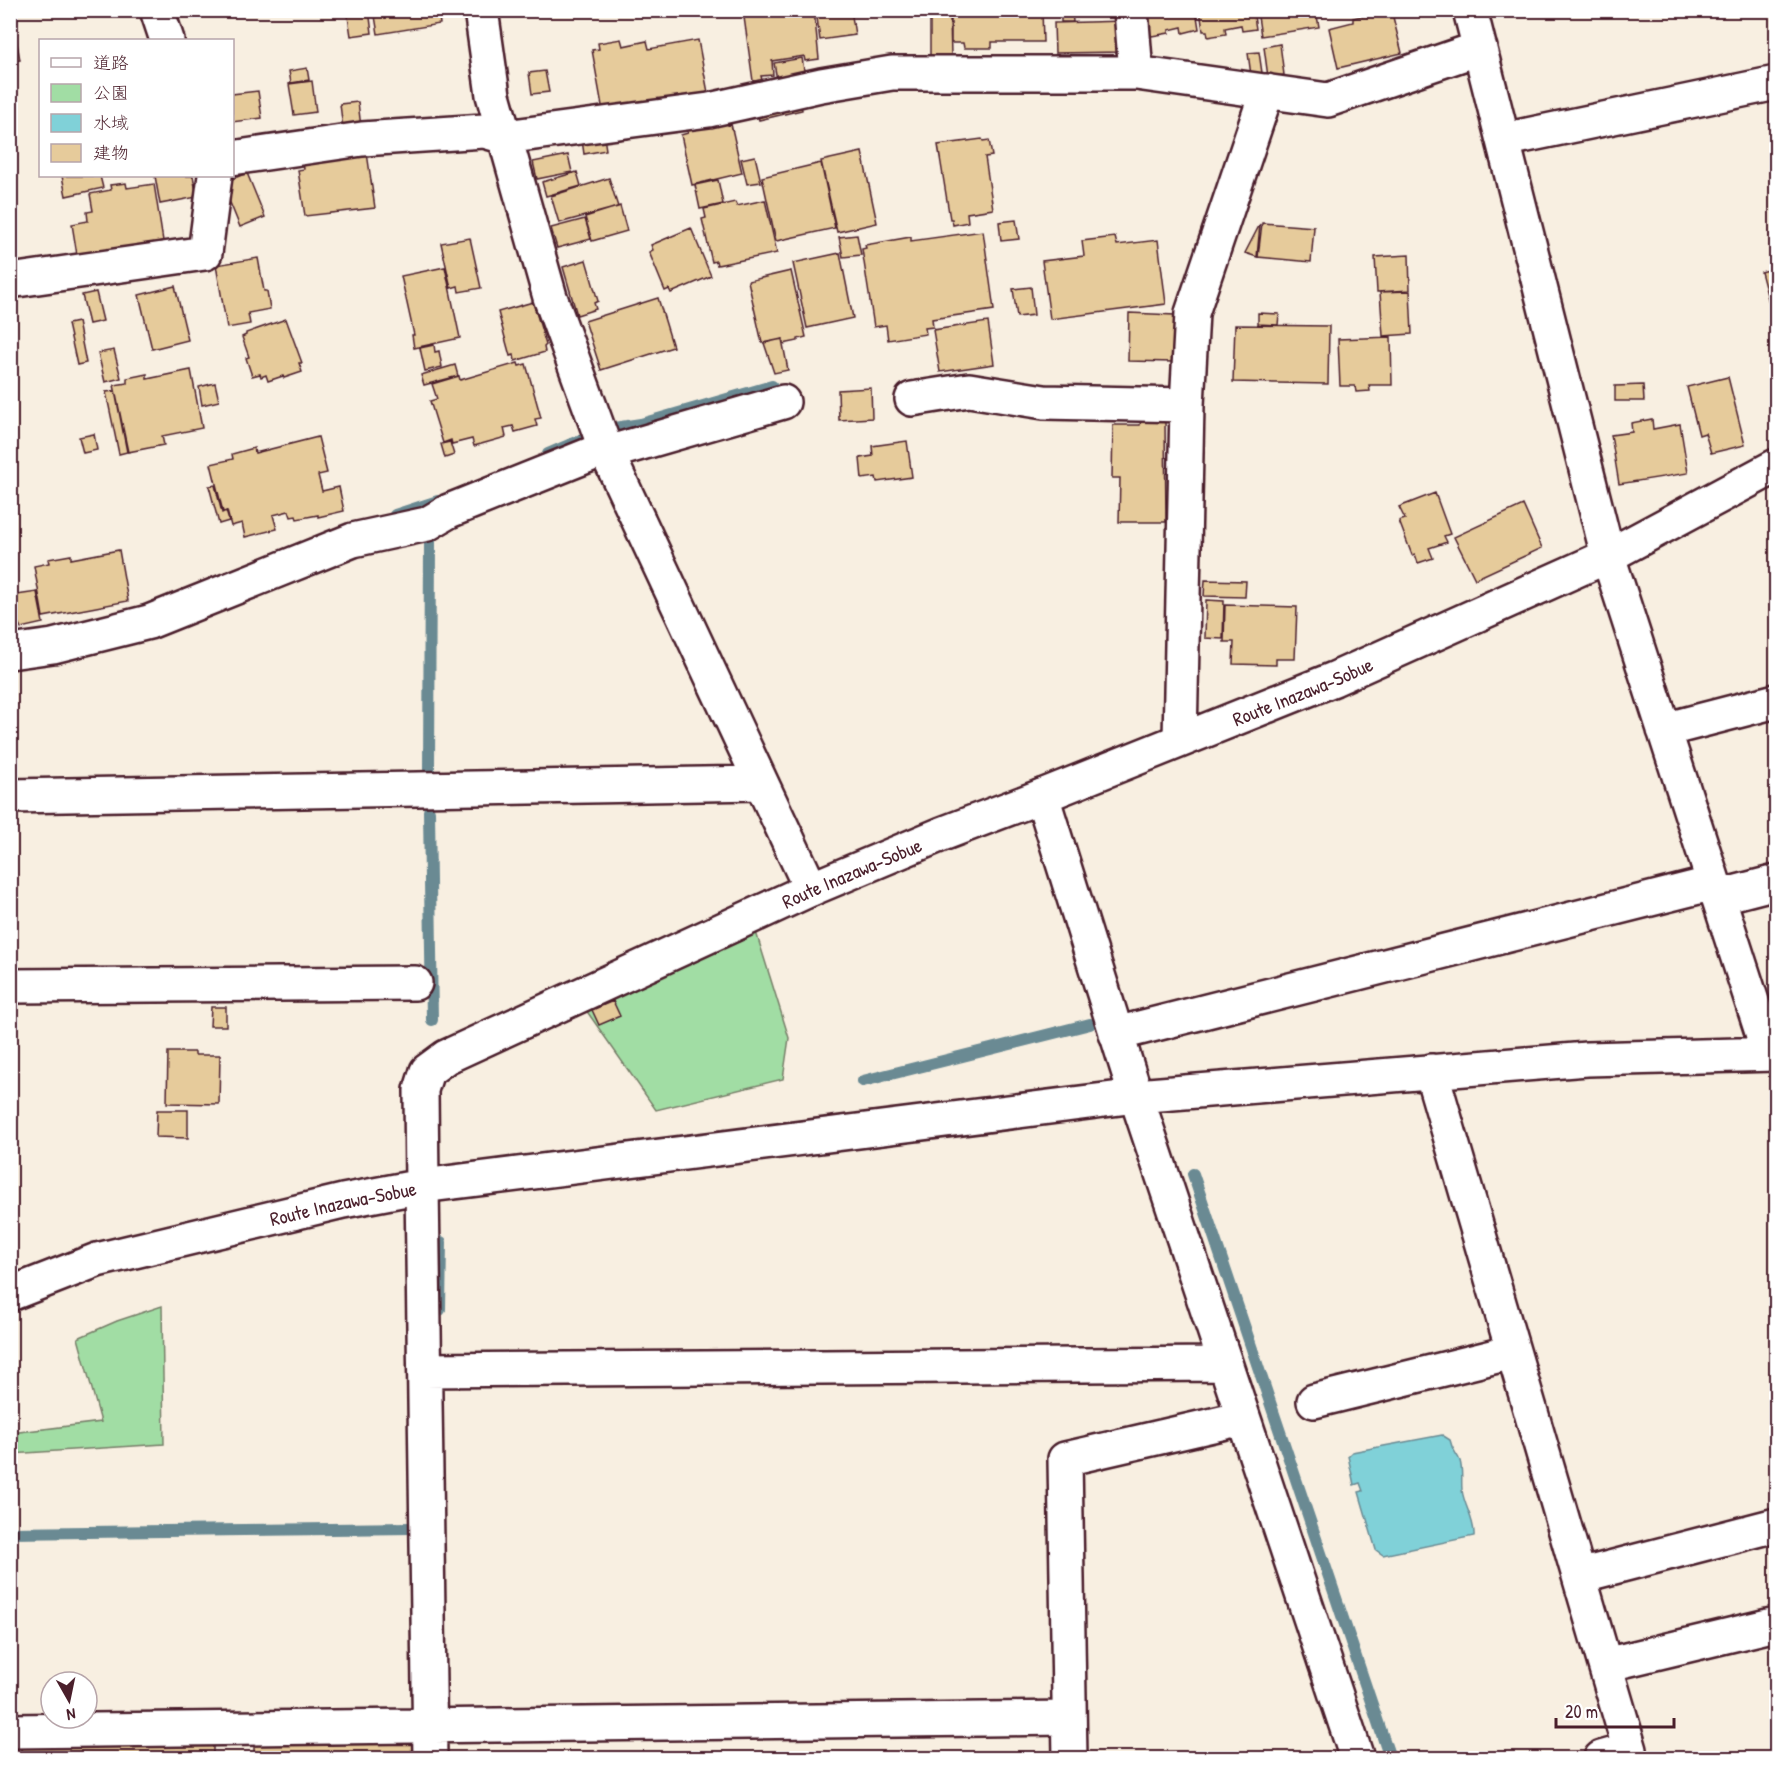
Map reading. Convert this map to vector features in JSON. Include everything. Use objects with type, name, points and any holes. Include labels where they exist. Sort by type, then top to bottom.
[{"type":"street","points":[[157,10],[167,39]]},
{"type":"street","points":[[481,10],[493,95],[550,297],[607,453],[810,889]]},
{"type":"street","points":[[1131,10],[1136,73]]},
{"type":"street","points":[[430,1758],[422,1186],[1136,1096],[1587,1059],[1773,1054],[1716,890],[1608,556],[1470,10]]},
{"type":"street","points":[[234,158],[373,138],[484,131],[505,137],[709,110],[821,85],[892,73],[1136,73],[1328,100],[1480,48]]},
{"type":"street","points":[[1503,140],[1776,82]]},
{"type":"street","points":[[1180,740],[1187,405],[1192,314],[1267,91]]},
{"type":"street","points":[[10,281],[205,253],[215,177]]},
{"type":"street","points":[[912,399],[969,390],[1044,402],[1187,405]]},
{"type":"street","points":[[10,652],[53,646],[148,622],[353,540],[426,524],[449,511],[594,453],[607,453],[783,402]]},
{"type":"street","name":"Route Inazawa-Sobue","points":[[10,1294],[97,1260],[343,1201],[422,1186],[422,1089],[427,1071],[446,1057],[810,889],[942,834],[1334,679],[1608,556],[1776,466]]},
{"type":"street","points":[[1664,730],[1776,701]]},
{"type":"street","points":[[10,796],[761,783]]},
{"type":"street","points":[[1042,796],[1136,1096],[1357,1758]]},
{"type":"street","points":[[1116,1034],[1716,890],[1776,882]]},
{"type":"street","points":[[10,986],[415,983]]},
{"type":"street","points":[[1431,1071],[1630,1750],[1601,1758]]},
{"type":"street","points":[[1314,1401],[1513,1352]]},
{"type":"street","points":[[425,1370],[1225,1364]]},
{"type":"street","points":[[1070,1758],[1065,1459],[1243,1418]]},
{"type":"street","points":[[1579,1576],[1776,1526]]},
{"type":"street","points":[[1605,1665],[1776,1624]]},
{"type":"street","points":[[10,1731],[1070,1718]]},
{"type":"green space","points":[[756,932],[789,1038],[783,1079],[656,1110],[586,1010]]},
{"type":"green space","points":[[162,1306],[164,1444],[11,1454],[11,1433],[101,1422],[78,1338],[117,1321]]},
{"type":"water","points":[[1442,1435],[1450,1440],[1460,1461],[1462,1490],[1473,1524],[1474,1536],[1383,1555],[1376,1550],[1359,1492],[1363,1491],[1360,1483],[1354,1485],[1348,1456],[1352,1452]]},
{"type":"building","points":[[347,10],[369,10],[372,33],[351,36]]},
{"type":"building","points":[[374,10],[438,10],[440,24],[378,34]]},
{"type":"building","points":[[743,10],[814,10],[819,59],[805,61],[804,56],[772,61],[773,75],[761,76],[762,80],[753,81]]},
{"type":"building","points":[[816,10],[851,10],[855,35],[820,40]]},
{"type":"building","points":[[951,10],[1042,10],[1043,42],[992,42],[992,48],[964,48],[963,43],[951,43]]},
{"type":"building","points":[[1061,10],[1072,10],[1073,22],[1061,22]]},
{"type":"building","points":[[1141,10],[1196,10],[1199,29],[1183,33],[1182,27],[1169,30],[1169,33],[1146,37]]},
{"type":"building","points":[[1200,10],[1253,10],[1256,29],[1242,31],[1241,25],[1225,28],[1226,34],[1208,37],[1207,31],[1203,31]]},
{"type":"building","points":[[1257,10],[1316,10],[1319,27],[1261,36]]},
{"type":"building","points":[[1388,10],[1389,14],[1392,13],[1402,53],[1338,68],[1329,28],[1353,22],[1353,18]]},
{"type":"building","points":[[930,18],[950,18],[951,56],[930,56]]},
{"type":"building","points":[[1124,21],[1124,52],[1055,53],[1054,23]]},
{"type":"building","points":[[14,26],[20,60],[10,61],[10,27]]},
{"type":"building","points":[[621,39],[623,46],[647,41],[649,49],[698,40],[709,98],[604,117],[592,50],[599,49],[598,43]]},
{"type":"building","points":[[1280,44],[1284,75],[1268,77],[1264,47]]},
{"type":"building","points":[[1259,52],[1262,73],[1251,75],[1248,53]]},
{"type":"building","points":[[802,58],[805,76],[777,80],[774,63]]},
{"type":"building","points":[[307,68],[309,80],[291,83],[289,71]]},
{"type":"building","points":[[545,71],[549,92],[532,94],[529,73]]},
{"type":"building","points":[[312,81],[316,112],[294,115],[289,84]]},
{"type":"building","points":[[258,91],[262,118],[234,122],[234,94]]},
{"type":"building","points":[[800,98],[802,110],[759,120],[756,108]]},
{"type":"building","points":[[358,102],[361,127],[343,129],[340,104]]},
{"type":"building","points":[[726,120],[728,125],[731,124],[742,173],[692,185],[681,135],[688,133],[687,129]]},
{"type":"building","points":[[604,137],[606,150],[584,154],[582,140]]},
{"type":"building","points":[[982,139],[983,141],[989,140],[992,156],[985,157],[993,209],[967,213],[968,222],[953,225],[950,219],[938,145]]},
{"type":"building","points":[[862,152],[877,223],[837,232],[821,161]]},
{"type":"building","points":[[367,153],[375,208],[305,216],[298,170],[304,169],[303,163]]},
{"type":"building","points":[[568,155],[572,172],[537,179],[533,162]]},
{"type":"building","points":[[755,156],[761,182],[747,184],[741,159]]},
{"type":"building","points":[[821,163],[835,228],[776,241],[762,177]]},
{"type":"building","points":[[577,172],[581,186],[546,196],[542,182]]},
{"type":"building","points":[[247,173],[265,217],[240,227],[222,183]]},
{"type":"building","points":[[62,177],[100,177],[103,188],[66,196]]},
{"type":"building","points":[[155,177],[193,177],[197,197],[160,204]]},
{"type":"building","points":[[609,178],[618,207],[559,223],[551,196]]},
{"type":"building","points":[[718,180],[723,204],[700,209],[695,185]]},
{"type":"building","points":[[126,183],[127,188],[154,184],[163,241],[77,255],[72,224],[88,221],[87,212],[93,211],[90,194],[111,190],[110,185]]},
{"type":"building","points":[[765,200],[777,253],[717,265],[716,261],[712,262],[702,219],[706,218],[704,209],[735,202],[737,206]]},
{"type":"building","points":[[620,206],[627,231],[592,241],[585,217]]},
{"type":"building","points":[[585,219],[591,239],[557,248],[551,228]]},
{"type":"building","points":[[1016,220],[1019,239],[1001,241],[999,222]]},
{"type":"building","points":[[1262,223],[1314,227],[1311,262],[1258,257]]},
{"type":"building","points":[[1260,224],[1257,257],[1245,253]]},
{"type":"building","points":[[691,228],[711,276],[671,293],[669,289],[665,291],[649,252],[653,250],[651,245]]},
{"type":"building","points":[[983,231],[994,310],[932,319],[933,327],[925,328],[926,334],[888,340],[886,325],[874,327],[862,249],[866,248],[865,245],[911,237],[911,241]]},
{"type":"building","points":[[857,235],[861,255],[843,257],[839,237]]},
{"type":"building","points":[[1115,237],[1117,245],[1158,240],[1166,304],[1050,319],[1042,261],[1084,256],[1082,241]]},
{"type":"building","points":[[470,238],[481,288],[459,292],[458,286],[451,288],[441,243]]},
{"type":"building","points":[[840,253],[853,318],[807,328],[793,263]]},
{"type":"building","points":[[1409,255],[1410,290],[1377,292],[1375,257]]},
{"type":"building","points":[[258,258],[270,309],[248,313],[250,324],[227,328],[216,265]]},
{"type":"building","points":[[586,260],[598,301],[594,303],[596,309],[577,315],[563,267]]},
{"type":"building","points":[[445,267],[460,338],[414,348],[412,335],[414,335],[401,276]]},
{"type":"building","points":[[1776,268],[1776,329],[1761,272]]},
{"type":"building","points":[[791,271],[806,337],[783,344],[783,339],[762,343],[748,281]]},
{"type":"building","points":[[175,286],[188,340],[152,349],[139,295]]},
{"type":"building","points":[[1031,287],[1034,315],[1017,317],[1013,289]]},
{"type":"building","points":[[1410,291],[1412,334],[1383,336],[1380,292]]},
{"type":"building","points":[[96,292],[103,321],[89,324],[82,295]]},
{"type":"building","points":[[658,298],[673,347],[601,370],[585,321]]},
{"type":"building","points":[[533,302],[546,345],[545,352],[515,361],[514,355],[510,356],[498,312]]},
{"type":"building","points":[[1129,313],[1175,315],[1174,362],[1128,361]]},
{"type":"building","points":[[1258,313],[1279,314],[1278,325],[1258,324]]},
{"type":"building","points":[[286,319],[302,363],[299,363],[302,372],[268,381],[266,375],[252,376],[246,358],[249,357],[242,337],[246,333]]},
{"type":"building","points":[[78,322],[86,363],[77,365],[68,324]]},
{"type":"building","points":[[988,322],[994,364],[940,372],[933,330]]},
{"type":"building","points":[[1235,325],[1329,326],[1328,384],[1233,382]]},
{"type":"building","points":[[1391,337],[1392,385],[1369,385],[1370,391],[1356,392],[1355,386],[1340,386],[1338,339]]},
{"type":"building","points":[[782,339],[788,370],[774,373],[764,343]]},
{"type":"building","points":[[434,345],[435,352],[439,351],[442,367],[425,371],[420,348]]},
{"type":"building","points":[[114,350],[121,378],[105,382],[98,353]]},
{"type":"building","points":[[518,363],[519,366],[526,364],[541,418],[535,419],[537,426],[515,432],[513,426],[504,428],[506,437],[474,446],[472,439],[452,444],[451,440],[443,443],[430,401],[437,399],[432,384],[459,376],[460,380]]},
{"type":"building","points":[[455,365],[458,376],[424,385],[421,375]]},
{"type":"building","points":[[191,370],[202,428],[162,436],[164,445],[128,452],[114,385],[127,383],[127,378],[147,374],[147,379]]},
{"type":"building","points":[[1728,377],[1745,445],[1711,453],[1705,433],[1699,435],[1687,387]]},
{"type":"building","points":[[215,383],[219,401],[202,405],[199,387]]},
{"type":"building","points":[[1643,385],[1644,401],[1615,401],[1615,386]]},
{"type":"building","points":[[871,388],[872,418],[839,420],[838,390]]},
{"type":"building","points":[[115,391],[127,452],[119,454],[106,392]]},
{"type":"building","points":[[1652,419],[1653,429],[1680,424],[1688,473],[1619,484],[1611,435],[1632,432],[1631,423]]},
{"type":"building","points":[[1141,420],[1165,420],[1166,522],[1119,522],[1120,478],[1112,478],[1113,425],[1140,425]]},
{"type":"building","points":[[94,434],[97,450],[83,453],[79,437]]},
{"type":"building","points":[[318,437],[327,473],[318,475],[322,491],[339,487],[344,511],[297,519],[296,516],[291,517],[289,511],[273,515],[277,529],[245,537],[242,523],[231,526],[227,511],[223,512],[211,464],[233,459],[232,454],[254,448],[255,453]]},
{"type":"building","points":[[907,441],[912,477],[877,482],[876,477],[862,479],[860,458],[873,456],[872,446]]},
{"type":"building","points":[[450,442],[454,455],[445,458],[441,444]]},
{"type":"building","points":[[215,485],[222,513],[226,511],[229,521],[219,524],[209,486]]},
{"type":"building","points":[[1435,493],[1450,534],[1444,536],[1447,542],[1429,548],[1433,558],[1418,563],[1415,554],[1412,555],[1399,521],[1405,519],[1399,507]]},
{"type":"building","points":[[1523,505],[1542,548],[1475,579],[1454,537]]},
{"type":"building","points":[[119,550],[128,601],[43,617],[34,566],[49,563],[48,559],[71,555],[71,559]]},
{"type":"building","points":[[1205,580],[1246,581],[1245,597],[1204,596]]},
{"type":"building","points":[[37,592],[43,623],[21,628],[19,624],[10,625],[10,596]]},
{"type":"building","points":[[1206,600],[1224,601],[1223,639],[1205,638]]},
{"type":"building","points":[[1225,605],[1297,607],[1295,659],[1276,659],[1276,665],[1233,664],[1234,642],[1224,642]]},
{"type":"building","points":[[613,1001],[620,1016],[599,1025],[592,1010]]},
{"type":"building","points":[[211,1007],[226,1007],[226,1026],[210,1026]]},
{"type":"building","points":[[168,1052],[220,1055],[219,1104],[167,1103]]},
{"type":"building","points":[[157,1110],[188,1110],[188,1138],[156,1137]]},
{"type":"building","points":[[213,1740],[213,1758],[21,1758],[21,1744]]},
{"type":"building","points":[[415,1740],[415,1758],[254,1758],[254,1743]]},
{"type":"waterway","points":[[614,428],[641,424],[772,386]]},
{"type":"waterway","points":[[548,454],[583,439]]},
{"type":"waterway","points":[[395,515],[438,501]]},
{"type":"waterway","points":[[429,771],[430,541]]},
{"type":"waterway","points":[[429,811],[432,1020]]},
{"type":"waterway","points":[[863,1081],[1090,1024]]},
{"type":"waterway","points":[[1193,1174],[1390,1758]]},
{"type":"waterway","points":[[440,1310],[441,1242]]},
{"type":"waterway","points":[[10,1533],[413,1528]]}]
